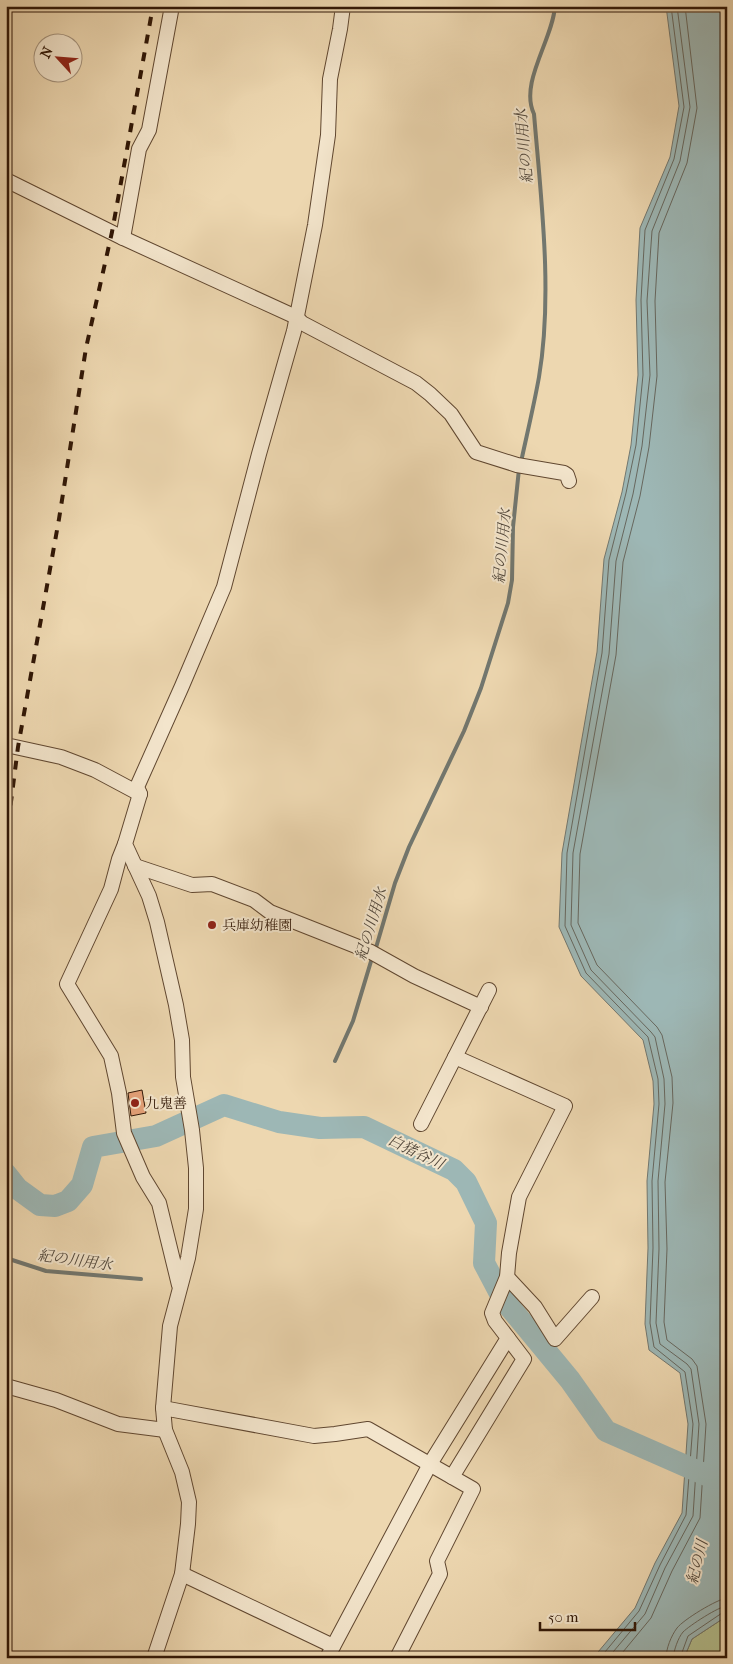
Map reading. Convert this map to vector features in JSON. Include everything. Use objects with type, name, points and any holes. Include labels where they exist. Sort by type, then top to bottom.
[{"type":"street","points":[[123,238],[140,149],[149,130],[172,6]]},
{"type":"street","points":[[179,1288],[170,1242],[159,1203],[143,1177],[128,1142],[111,1056],[67,984],[111,889],[140,794],[137,787],[224,587],[300,303],[328,135],[330,78],[343,6]]},
{"type":"street","points":[[6,180],[123,238],[296,317],[302,323],[416,383],[450,414],[476,452],[521,465],[564,473],[568,475],[569,481]]},
{"type":"street","points":[[6,745],[61,757],[95,770],[140,794]]},
{"type":"street","points":[[125,844],[149,896],[157,922],[176,1005],[182,1040],[183,1077],[196,1168],[196,1209],[188,1258],[170,1326],[163,1408],[165,1430],[182,1472],[189,1502],[188,1524],[182,1574],[154,1658]]},
{"type":"street","points":[[135,866],[192,885],[212,884],[254,900],[270,912],[374,953],[414,976],[481,1006]]},
{"type":"street","points":[[421,1124],[489,990]]},
{"type":"street","points":[[452,1477],[524,1359],[495,1321],[492,1313],[502,1289],[519,1197],[565,1106],[456,1056]]},
{"type":"street","points":[[502,1289],[534,1307],[555,1339],[592,1297]]},
{"type":"street","points":[[182,1574],[330,1652],[430,1464],[508,1338]]},
{"type":"street","points":[[6,1386],[56,1400],[118,1424],[165,1430]]},
{"type":"street","points":[[163,1408],[314,1436],[368,1429],[473,1489],[437,1561],[440,1574],[397,1658]]},
{"type":"green space","points":[[727,1616],[727,1658],[684,1658],[692,1639]]},
{"type":"water","name":"紀の川","points":[[666,6],[727,6],[727,1616],[692,1639],[684,1658],[593,1658],[635,1608],[655,1563],[682,1513],[688,1424],[680,1373],[649,1350],[645,1324],[648,1248],[647,1181],[654,1104],[653,1081],[643,1040],[581,976],[559,927],[562,853],[597,652],[604,559],[622,492],[631,445],[638,375],[636,300],[640,228],[670,157],[679,106]]},
{"type":"building","name":"九鬼善","points":[[142,1090],[146,1113],[131,1116],[128,1093]]},
{"type":"waterway","name":"紀の川用水","points":[[521,462],[539,377],[545,313],[542,212],[531,89],[538,61],[553,19],[555,6]]},
{"type":"waterway","name":"紀の川用水","points":[[375,951],[395,883],[409,847],[464,731],[481,688],[508,603],[512,580],[513,527],[519,469]]},
{"type":"waterway","name":"紀の川用水","points":[[335,1061],[353,1021],[372,958]]},
{"type":"waterway","name":"白猪谷川","points":[[6,1174],[18,1189],[40,1205],[55,1206],[68,1201],[82,1185],[93,1147],[156,1136],[224,1105],[279,1122],[320,1128],[364,1127],[454,1170],[466,1182],[486,1223],[484,1263],[503,1299],[570,1380],[606,1431],[713,1478]]},
{"type":"waterway","name":"紀の川用水","points":[[6,1258],[46,1271],[141,1279]]},
{"type":"railway","points":[[6,841],[18,747],[59,519],[86,348],[112,232],[153,6]]},
{"type":"place","name":"兵庫幼稚園","points":[[212,925]]},
{"type":"place","name":"九鬼善","points":[[135,1103]]}]
